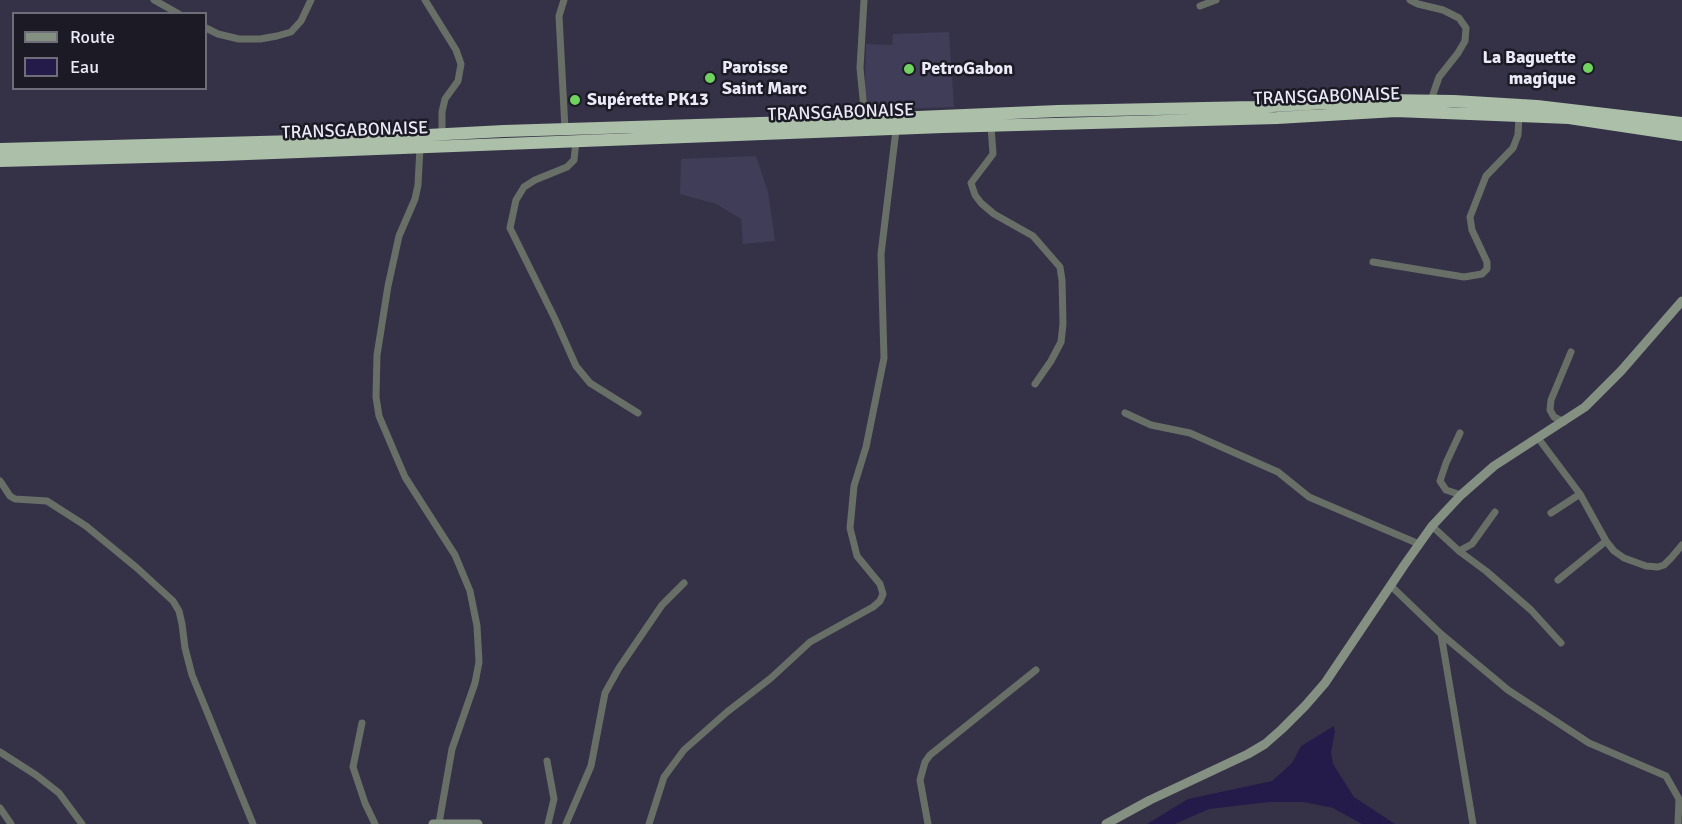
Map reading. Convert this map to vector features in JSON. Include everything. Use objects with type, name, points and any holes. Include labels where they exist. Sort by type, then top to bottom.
[{"type":"highway","name":"TRANSGABONAISE","points":[[0,149],[333,140],[565,129],[1265,106],[1382,100],[1431,100],[1572,108],[1682,123]]},
{"type":"highway","name":"TRANSGABONAISE","points":[[0,161],[1277,118],[1396,111],[1569,118],[1682,135]]},
{"type":"street","points":[[154,0],[175,12]]},
{"type":"street","points":[[207,28],[239,39],[277,36],[291,32],[301,21],[311,0]]},
{"type":"street","points":[[425,0],[456,50],[462,64],[458,81],[445,99],[442,112],[442,134]]},
{"type":"street","points":[[564,0],[559,16],[565,129]]},
{"type":"street","points":[[864,0],[860,68],[865,119]]},
{"type":"street","points":[[1200,6],[1216,0]]},
{"type":"street","points":[[1410,0],[1443,10],[1459,18],[1466,28],[1466,41],[1439,77],[1431,100]]},
{"type":"street","points":[[1373,262],[1464,277],[1482,274],[1487,269],[1487,262],[1472,230],[1470,217],[1486,176],[1513,148],[1518,135],[1519,116]]},
{"type":"street","points":[[991,126],[994,142],[993,154],[971,183],[975,195],[981,204],[994,214],[1033,236],[1060,267],[1063,324],[1061,342],[1035,384]]},
{"type":"street","points":[[649,824],[664,777],[684,750],[727,712],[771,678],[810,642],[873,607],[880,601],[883,594],[880,584],[857,556],[850,528],[854,486],[866,447],[884,358],[881,254],[896,130]]},
{"type":"street","points":[[576,141],[574,160],[567,167],[524,187],[516,200],[510,228],[576,366],[590,383],[638,413]]},
{"type":"street","points":[[420,147],[415,199],[399,236],[388,286],[377,355],[376,398],[379,416],[405,477],[455,555],[470,591],[477,626],[479,662],[475,683],[452,749],[436,824],[478,824]]},
{"type":"street","points":[[1106,824],[1265,744],[1305,706],[1325,683],[1432,526],[1461,495],[1494,466],[1585,407],[1621,371],[1682,301]]},
{"type":"street","points":[[1564,422],[1554,417],[1550,410],[1551,400],[1571,352]]},
{"type":"street","points":[[1125,414],[1151,425],[1190,433],[1278,472],[1309,497],[1419,544]]},
{"type":"street","points":[[1460,434],[1440,481],[1446,490],[1461,495]]},
{"type":"street","points":[[1538,438],[1580,494],[1614,551],[1624,558],[1646,566],[1658,567],[1664,566],[1682,545]]},
{"type":"street","points":[[0,481],[10,496],[15,499],[47,501],[86,526],[173,601],[182,624],[192,675],[253,824]]},
{"type":"street","points":[[1551,513],[1580,494]]},
{"type":"street","points":[[1459,551],[1472,544],[1496,512]]},
{"type":"street","points":[[1432,526],[1531,610],[1560,643]]},
{"type":"street","points":[[1558,580],[1606,541]]},
{"type":"street","points":[[566,824],[591,766],[605,693],[619,668],[662,605],[684,582]]},
{"type":"street","points":[[1390,585],[1441,634],[1508,690],[1589,743],[1666,777],[1679,799],[1678,824]]},
{"type":"street","points":[[1441,634],[1473,824]]},
{"type":"street","points":[[928,824],[920,780],[925,762],[930,755],[1036,670]]},
{"type":"street","points":[[362,723],[353,766],[365,803],[375,824]]},
{"type":"street","points":[[0,752],[36,775],[59,794],[82,824]]},
{"type":"street","points":[[547,761],[554,799],[548,824]]},
{"type":"street","points":[[0,808],[11,824]]},
{"type":"street","points":[[1118,824],[1124,814]]},
{"type":"shaded area","points":[[949,32],[954,107],[868,110],[865,85],[866,44],[892,45],[893,34]]},
{"type":"shaded area","points":[[756,156],[768,192],[775,241],[743,244],[741,219],[716,204],[680,194],[681,159]]},
{"type":"water","points":[[1334,726],[1331,752],[1333,764],[1354,797],[1395,824],[1362,824],[1333,808],[1304,802],[1269,802],[1209,809],[1175,824],[1147,824],[1188,799],[1272,781],[1292,763],[1301,746]]},
{"type":"place","name":"La Baguette magique","points":[[1588,68]]},
{"type":"place","name":"PetroGabon","points":[[909,69]]},
{"type":"place","name":"Paroisse Saint Marc","points":[[710,78]]},
{"type":"place","name":"Supérette PK13","points":[[575,100]]}]
